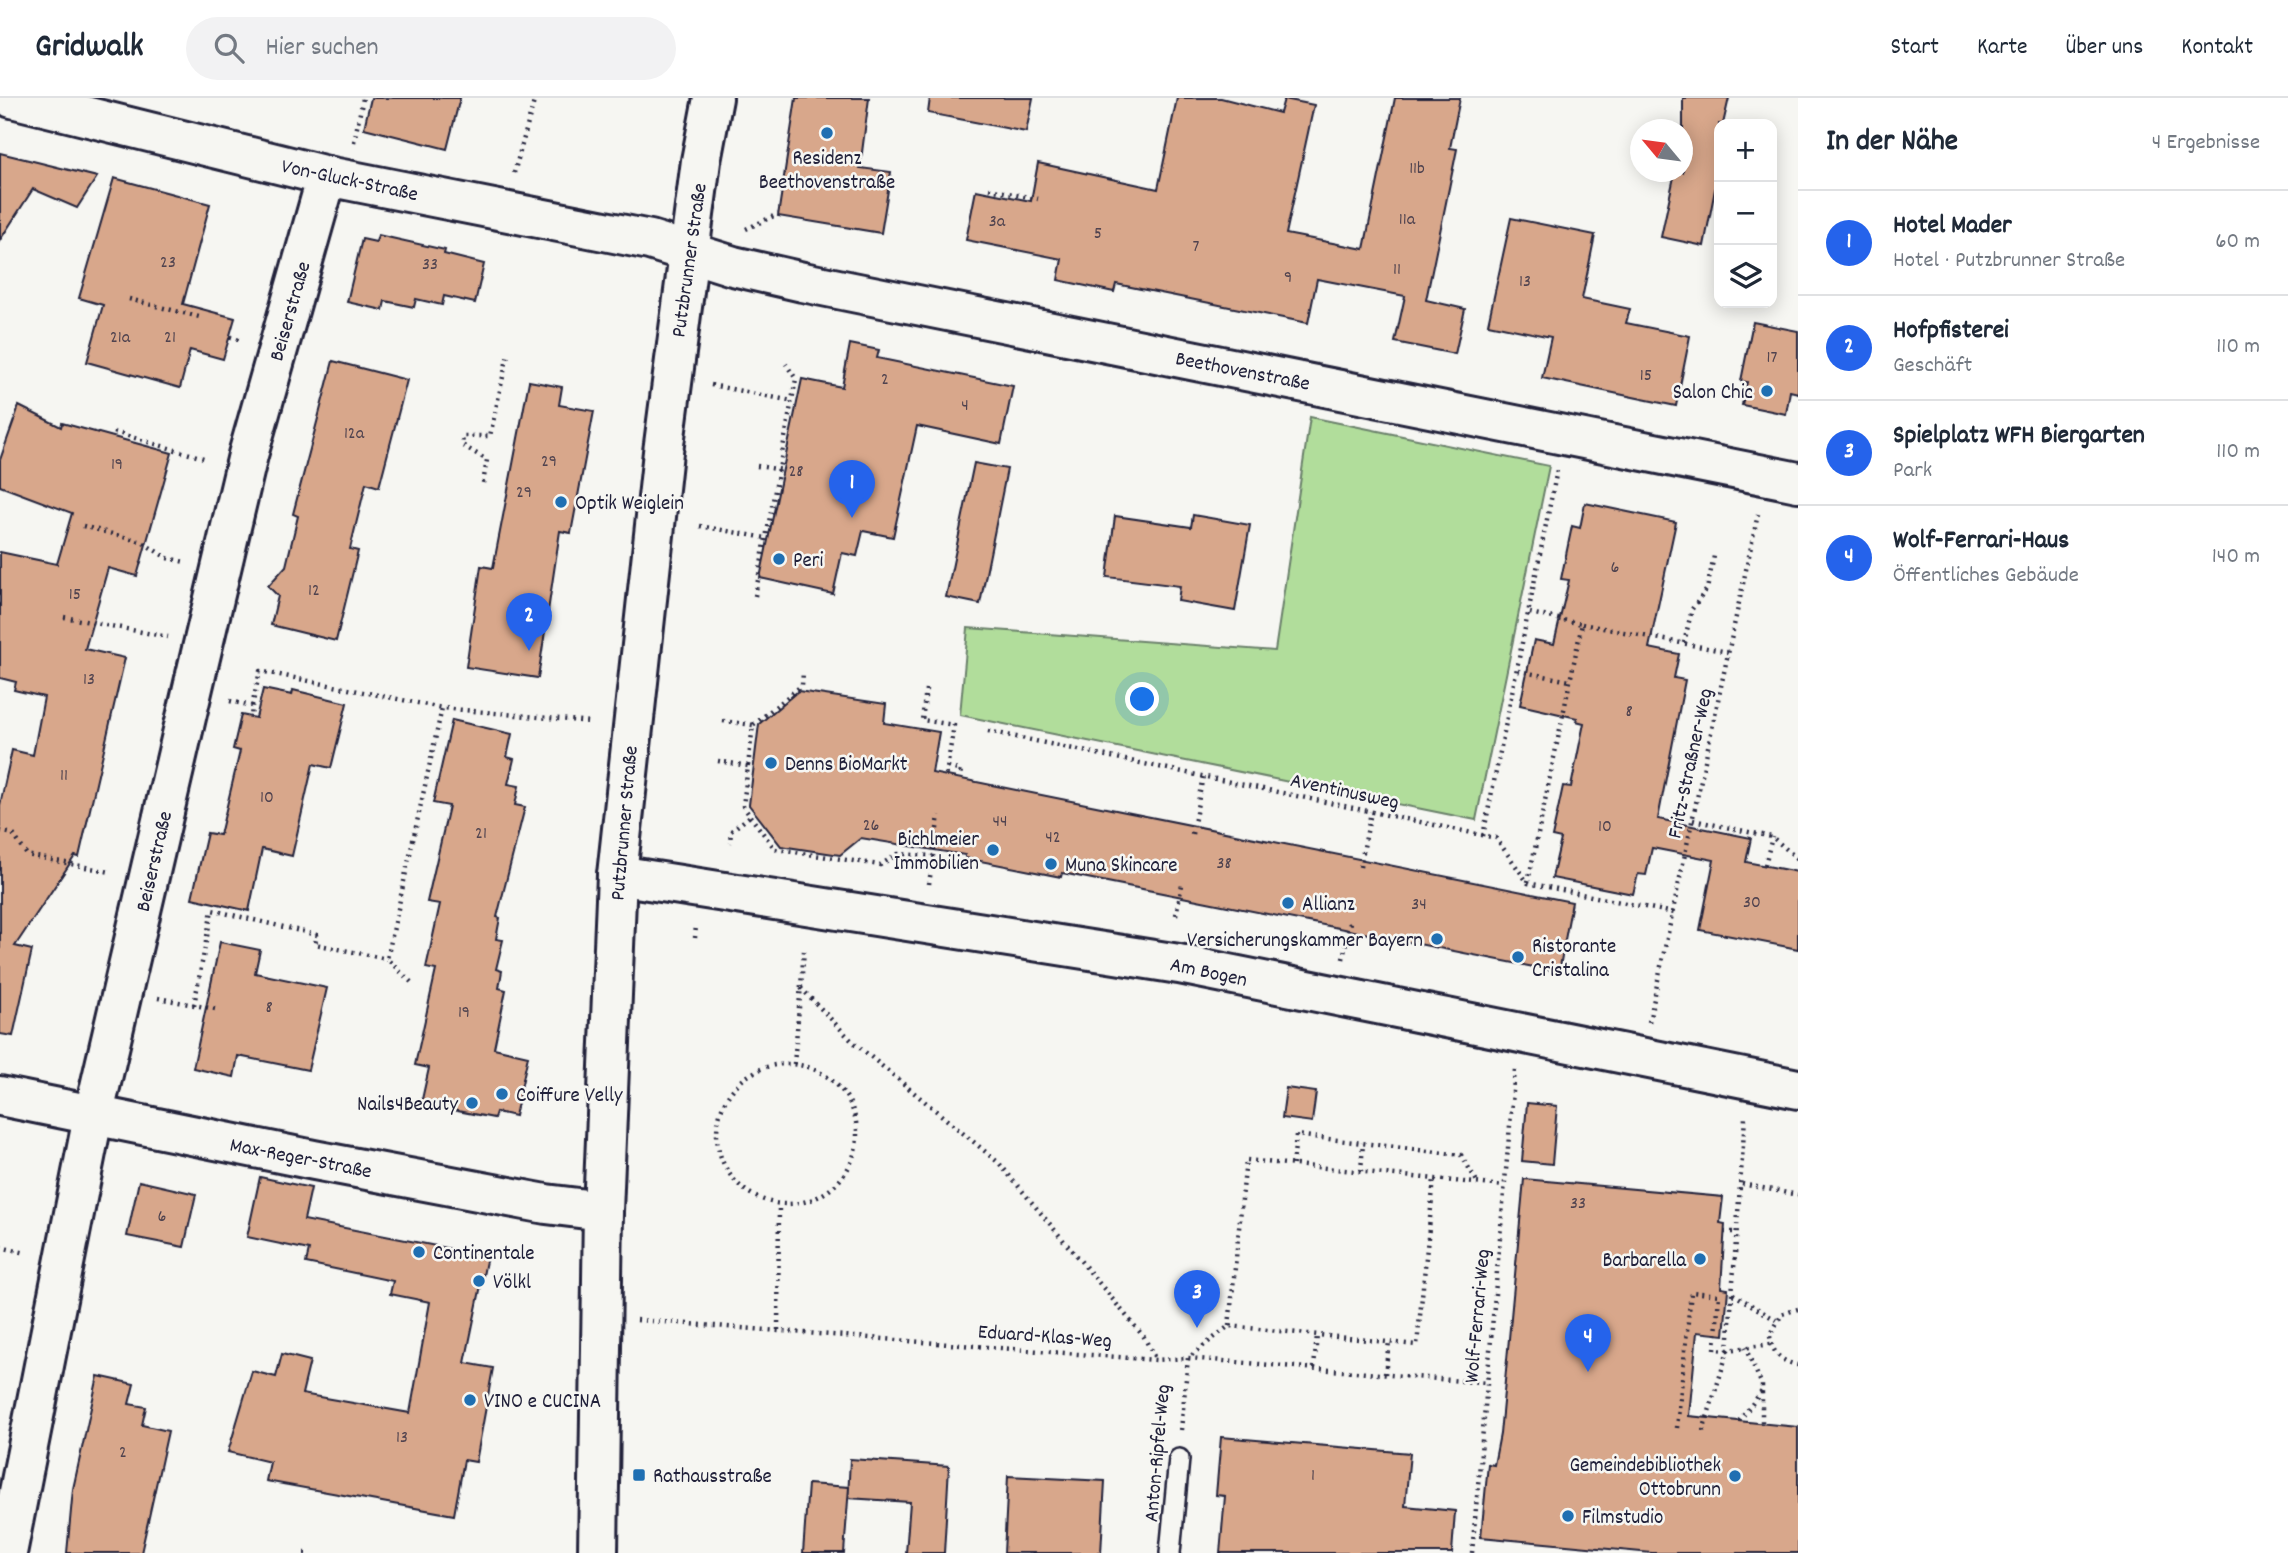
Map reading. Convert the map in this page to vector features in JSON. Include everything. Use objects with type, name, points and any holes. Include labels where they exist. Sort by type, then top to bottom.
[{"type":"street","name":"Von-Gluck-Straße","points":[[12,98],[327,176],[650,240],[688,253]]},
{"type":"street","name":"Putzbrunner Straße","points":[[598,1553],[603,1211],[617,874],[638,664],[688,253],[713,98]]},
{"type":"street","name":"Beiserstraße","points":[[6,1553],[93,1117],[242,480],[327,176]]},
{"type":"street","name":"Beethovenstraße","points":[[688,253],[803,282],[1782,478]]},
{"type":"street","name":"Am Bogen","points":[[617,874],[1179,964],[1798,1089]]},
{"type":"street","name":"Max-Reger-Straße","points":[[0,1096],[93,1117],[547,1204],[603,1211]]},
{"type":"lane","name":"Anton-Ripfel-Weg","points":[[1170,1553],[1179,1459]]},
{"type":"path","points":[[353,145],[363,98]]},
{"type":"path","points":[[511,185],[535,98]]},
{"type":"path","points":[[989,188],[1038,199]]},
{"type":"path","points":[[739,232],[778,214]]},
{"type":"path","points":[[129,299],[200,317]]},
{"type":"path","points":[[484,483],[487,460],[462,445],[463,436],[490,436],[508,354]]},
{"type":"path","points":[[755,596],[781,470],[796,379],[786,364]]},
{"type":"path","points":[[707,385],[792,401]]},
{"type":"path","points":[[114,432],[219,462]]},
{"type":"path","points":[[1483,836],[1530,613],[1563,435]]},
{"type":"path","points":[[757,466],[781,470]]},
{"type":"path","name":"Fritz-Straßner-Weg","points":[[1641,1057],[1728,652],[1782,478]]},
{"type":"path","points":[[83,526],[142,542],[167,558]]},
{"type":"path","points":[[701,526],[766,538]]},
{"type":"path","points":[[1684,643],[1692,609],[1707,589],[1714,556]]},
{"type":"path","points":[[1530,613],[1728,652]]},
{"type":"path","points":[[64,617],[173,638]]},
{"type":"path","points":[[1582,624],[1528,883],[1674,913]]},
{"type":"path","points":[[251,716],[260,671],[442,708],[590,722]]},
{"type":"path","points":[[1518,671],[1570,681]]},
{"type":"path","points":[[803,673],[802,685],[753,725],[743,806],[750,816],[775,849],[880,865],[898,854],[933,856]]},
{"type":"path","points":[[926,689],[922,720],[954,725],[946,775]]},
{"type":"path","points":[[234,702],[252,706]]},
{"type":"path","points":[[387,959],[442,708]]},
{"type":"path","points":[[723,721],[753,725]]},
{"type":"path","name":"Aventinusweg","points":[[988,731],[1496,838],[1528,883]]},
{"type":"path","points":[[718,761],[748,766]]},
{"type":"path","points":[[947,768],[961,771],[959,778]]},
{"type":"path","points":[[1192,834],[1203,776]]},
{"type":"path","points":[[1360,867],[1371,812]]},
{"type":"path","points":[[929,884],[939,815]]},
{"type":"path","points":[[730,844],[731,831],[750,816]]},
{"type":"path","points":[[1693,820],[1772,837],[1798,859]]},
{"type":"path","points":[[0,831],[13,834],[27,855],[86,867]]},
{"type":"path","points":[[1765,866],[1772,837]]},
{"type":"path","points":[[878,873],[880,865]]},
{"type":"path","points":[[1176,915],[1182,885]]},
{"type":"path","points":[[194,1005],[212,910],[317,934],[315,944],[387,959],[411,982]]},
{"type":"path","points":[[794,1064],[804,951]]},
{"type":"path","points":[[800,988],[853,1042],[999,1163],[1144,1337],[1156,1360]]},
{"type":"path","points":[[162,999],[215,1009]]},
{"type":"path","points":[[774,1064],[794,1064],[813,1069],[831,1079],[844,1093],[853,1111],[857,1130],[855,1151],[848,1170],[835,1185],[819,1197],[799,1203],[779,1204],[760,1199],[743,1189],[729,1174],[720,1157],[717,1137],[719,1117],[726,1098],[739,1083],[774,1064]]},
{"type":"path","name":"Wolf-Ferrari-Weg","points":[[1472,1553],[1514,1083]]},
{"type":"path","points":[[1703,1431],[1728,1350],[1744,1127]]},
{"type":"path","points":[[1293,1165],[1296,1135],[1461,1155],[1478,1183]]},
{"type":"path","points":[[1361,1171],[1363,1143]]},
{"type":"path","points":[[1229,1326],[1246,1160],[1504,1186]]},
{"type":"path","points":[[1188,1358],[1229,1326],[1417,1345],[1434,1179]]},
{"type":"path","points":[[1742,1184],[1798,1195]]},
{"type":"path","points":[[778,1331],[779,1204]]},
{"type":"path","points":[[1724,1232],[1738,1232]]},
{"type":"path","points":[[0,1247],[36,1255]]},
{"type":"path","points":[[1732,1289],[1776,1320]]},
{"type":"path","points":[[1677,1428],[1691,1292],[1719,1295],[1715,1349],[1728,1350],[1771,1344]]},
{"type":"path","points":[[1798,1309],[1782,1314],[1776,1320],[1771,1344],[1780,1358],[1798,1365]]},
{"type":"path","name":"Eduard-Klas-Weg","points":[[602,1317],[1156,1360],[1188,1358],[1486,1383]]},
{"type":"path","points":[[1314,1368],[1317,1335]]},
{"type":"path","points":[[1385,1374],[1389,1342]]},
{"type":"path","points":[[1745,1347],[1762,1385],[1762,1423]]},
{"type":"path","name":"Anton-Ripfel-Weg","points":[[1179,1459],[1188,1358]]},
{"type":"path","points":[[1739,1420],[1762,1391]]},
{"type":"path","points":[[304,1553],[310,1553]]},
{"type":"green space","points":[[1310,417],[1549,466],[1476,820],[960,715],[968,628],[1275,651]]},
{"type":"building","points":[[371,98],[460,98],[447,149],[364,128]]},
{"type":"building","name":"Residenz Beethovenstraße","points":[[796,98],[869,98],[860,168],[891,172],[881,233],[778,216]]},
{"type":"building","points":[[930,98],[1033,98],[1026,132],[928,113]]},
{"type":"building","points":[[1177,98],[1221,98],[1280,113],[1284,99],[1314,105],[1286,234],[1364,249],[1395,98],[1460,98],[1450,148],[1457,149],[1426,300],[1465,309],[1455,354],[1395,342],[1405,296],[1317,279],[1308,323],[1116,284],[1114,292],[1058,280],[1062,259],[966,240],[976,190],[1031,201],[1038,163],[1158,189]]},
{"type":"building","points":[[1683,98],[1729,98],[1724,119],[1714,119],[1714,195],[1704,246],[1661,237],[1673,182],[1693,182],[1693,119],[1683,119]]},
{"type":"building","points":[[0,153],[97,177],[77,208],[33,189],[0,240]]},
{"type":"building","points":[[114,178],[210,204],[183,304],[235,318],[223,359],[190,350],[180,388],[87,362],[103,305],[79,298]]},
{"type":"building","points":[[1511,218],[1595,235],[1582,299],[1630,309],[1626,323],[1690,336],[1676,406],[1542,378],[1551,337],[1488,324]]},
{"type":"building","points":[[378,235],[445,250],[444,254],[484,264],[475,303],[444,296],[442,305],[416,299],[414,307],[385,301],[383,310],[347,302],[362,239],[376,242]]},
{"type":"building","points":[[1753,322],[1798,331],[1798,393],[1790,391],[1786,414],[1742,405],[1747,382],[1741,381]]},
{"type":"building","points":[[850,344],[879,350],[877,358],[1013,386],[1001,444],[917,426],[893,537],[863,531],[857,556],[842,553],[833,594],[760,578],[802,379],[842,387]]},
{"type":"building","points":[[333,361],[407,380],[379,487],[366,483],[350,549],[358,551],[336,641],[271,625],[278,596],[268,586],[286,566],[298,516],[293,514]]},
{"type":"building","points":[[529,381],[562,387],[559,405],[594,411],[571,533],[560,531],[538,678],[466,667],[481,566],[493,568]]},
{"type":"building","points":[[19,406],[61,427],[62,423],[172,453],[137,576],[108,568],[85,649],[125,658],[79,857],[75,856],[15,946],[32,950],[13,1036],[0,1034],[0,805],[12,750],[33,755],[44,697],[14,690],[16,682],[0,678],[0,552],[57,564],[72,513],[0,486],[0,460]]},
{"type":"building","points":[[974,463],[1007,469],[980,604],[946,597]]},
{"type":"building","points":[[1585,503],[1676,522],[1649,648],[1679,654],[1674,678],[1685,680],[1658,819],[1751,838],[1746,862],[1798,872],[1798,949],[1700,930],[1714,860],[1652,848],[1646,875],[1638,874],[1633,894],[1552,878],[1561,839],[1552,837],[1563,786],[1571,787],[1584,723],[1576,721],[1577,718],[1520,705],[1534,640],[1554,644],[1569,580],[1561,579],[1572,526],[1580,528]]},
{"type":"building","points":[[1193,515],[1250,525],[1235,611],[1178,601],[1180,586],[1107,577],[1115,516],[1191,527]]},
{"type":"building","points":[[263,689],[292,695],[293,690],[347,703],[331,768],[313,764],[292,856],[262,849],[249,911],[192,898],[207,833],[220,835],[240,751],[233,749],[241,715],[256,718]]},
{"type":"building","points":[[798,691],[886,704],[884,723],[939,732],[932,773],[1572,902],[1559,972],[1062,873],[1061,877],[965,858],[965,855],[861,838],[840,855],[781,846],[749,805],[759,724]]},
{"type":"building","points":[[452,720],[512,734],[507,757],[514,759],[508,784],[519,786],[515,805],[525,807],[497,917],[500,918],[496,939],[503,940],[496,969],[502,971],[499,988],[506,990],[494,1048],[528,1056],[515,1116],[496,1112],[494,1118],[421,1104],[429,1068],[415,1065],[436,970],[426,968],[440,904],[427,902],[449,806],[433,803]]},
{"type":"building","points":[[220,942],[260,950],[255,973],[327,988],[308,1070],[238,1056],[234,1077],[193,1068]]},
{"type":"building","points":[[1286,1088],[1316,1092],[1312,1122],[1282,1118]]},
{"type":"building","points":[[1527,1103],[1557,1106],[1552,1164],[1522,1161]]},
{"type":"building","points":[[260,1177],[311,1188],[304,1220],[487,1256],[465,1363],[493,1368],[476,1462],[464,1460],[454,1515],[266,1481],[270,1462],[228,1452],[252,1371],[276,1377],[282,1354],[310,1361],[302,1394],[410,1413],[430,1302],[390,1294],[393,1281],[306,1263],[309,1250],[247,1237]]},
{"type":"building","points":[[1524,1179],[1723,1197],[1720,1223],[1725,1224],[1721,1288],[1728,1289],[1724,1335],[1697,1332],[1689,1416],[1798,1427],[1798,1553],[1652,1553],[1481,1537],[1488,1464],[1494,1465],[1500,1434]]},
{"type":"building","points":[[139,1181],[196,1194],[184,1247],[127,1236]]},
{"type":"building","points":[[98,1376],[134,1384],[129,1404],[146,1407],[142,1425],[168,1431],[141,1553],[67,1553],[73,1489]]},
{"type":"building","points":[[1221,1437],[1410,1453],[1405,1506],[1455,1511],[1452,1553],[1220,1553],[1225,1496],[1216,1495]]},
{"type":"building","points":[[850,1459],[949,1466],[944,1553],[906,1553],[910,1502],[848,1498]]},
{"type":"building","points":[[1008,1476],[1105,1481],[1101,1553],[1004,1553]]},
{"type":"building","points":[[808,1484],[849,1487],[844,1553],[803,1553]]},
{"type":"place","name":"Residenz Beethovenstraße","points":[[827,133]]},
{"type":"place","name":"Salon Chic","points":[[1767,391]]},
{"type":"place","name":"Optik Weiglein","points":[[561,502]]},
{"type":"place","name":"Hotel Mader","points":[[852,518]]},
{"type":"place","name":"Peri","points":[[779,559]]},
{"type":"place","name":"Hofpfisterei","points":[[529,651]]},
{"type":"place","name":"Denns BioMarkt","points":[[771,763]]},
{"type":"place","name":"Bichlmeier Immobilien","points":[[993,850]]},
{"type":"place","name":"Muna Skincare","points":[[1051,864]]},
{"type":"place","name":"Allianz","points":[[1288,903]]},
{"type":"place","name":"Versicherungskammer Bayern","points":[[1437,939]]},
{"type":"place","name":"Ristorante Cristalina","points":[[1518,957]]},
{"type":"place","name":"Coiffure Velly","points":[[502,1094]]},
{"type":"place","name":"Nails4Beauty","points":[[472,1103]]},
{"type":"place","name":"Continentale","points":[[419,1252]]},
{"type":"place","name":"Barbarella","points":[[1700,1259]]},
{"type":"place","name":"Völkl","points":[[479,1281]]},
{"type":"place","name":"Spielplatz WFH Biergarten","points":[[1197,1328]]},
{"type":"place","name":"Wolf-Ferrari-Haus","points":[[1588,1372]]},
{"type":"place","name":"VINO e CUCINA","points":[[470,1400]]},
{"type":"place","name":"Rathausstraße","points":[[639,1475]]},
{"type":"place","name":"Gemeindebibliothek Ottobrunn","points":[[1735,1476]]},
{"type":"place","name":"Filmstudio","points":[[1568,1516]]}]
